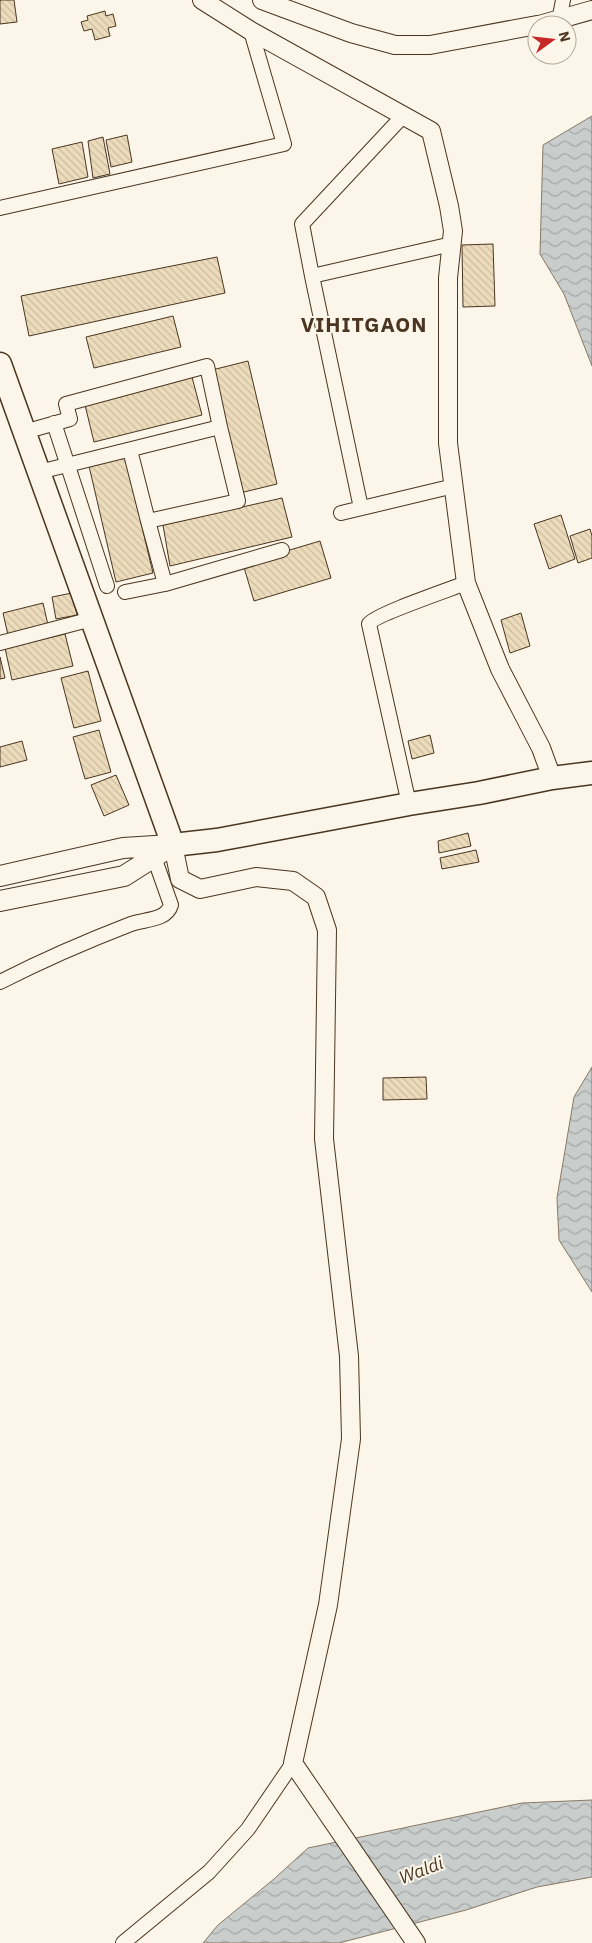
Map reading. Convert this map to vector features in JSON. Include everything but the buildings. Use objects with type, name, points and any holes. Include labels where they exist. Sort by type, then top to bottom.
[{"type":"main road","points":[[0,364],[174,845]]},
{"type":"main road","points":[[0,876],[123,848],[217,840],[552,778],[592,773]]},
{"type":"main road","points":[[0,901],[124,876],[174,845]]},
{"type":"street","points":[[202,0],[251,31],[402,117],[431,131],[453,231],[448,278],[448,443],[466,583],[500,669],[541,748],[552,778]]},
{"type":"street","points":[[262,0],[286,11],[351,33],[395,45],[430,45],[527,27]]},
{"type":"street","points":[[560,15],[563,0]]},
{"type":"street","points":[[577,15],[592,10]]},
{"type":"street","points":[[0,208],[284,144],[251,31]]},
{"type":"street","points":[[361,508],[302,224],[402,117]]},
{"type":"street","points":[[312,276],[452,244]]},
{"type":"street","points":[[24,432],[70,419],[66,404],[207,366],[238,501],[148,521]]},
{"type":"street","points":[[54,423],[107,586]]},
{"type":"street","points":[[39,472],[220,427]]},
{"type":"street","points":[[130,450],[165,584]]},
{"type":"street","points":[[341,513],[454,486]]},
{"type":"street","points":[[125,592],[165,584],[282,550]]},
{"type":"street","points":[[409,804],[369,624],[371,621],[384,615],[466,583]]},
{"type":"street","points":[[0,643],[92,619]]},
{"type":"street","points":[[123,1943],[209,1872],[248,1829],[293,1763],[328,1604],[351,1438],[349,1356],[324,1139],[327,930],[316,897],[293,882],[256,876],[200,889],[180,879],[174,845]]},
{"type":"street","points":[[0,982],[33,965],[117,929],[138,921],[163,915],[169,911],[171,905],[154,857]]},
{"type":"street","points":[[293,1763],[416,1943]]},
{"type":"water","points":[[592,116],[592,366],[564,294],[540,254],[543,145]]},
{"type":"water","points":[[592,1067],[592,1292],[559,1240],[557,1198],[574,1097]]},
{"type":"water","name":"Waldi","points":[[592,1800],[592,1877],[537,1887],[466,1910],[339,1943],[203,1943],[218,1925],[308,1848],[522,1803]]},
{"type":"district","name":"VIHITGAON","points":[[364,324]]}]
